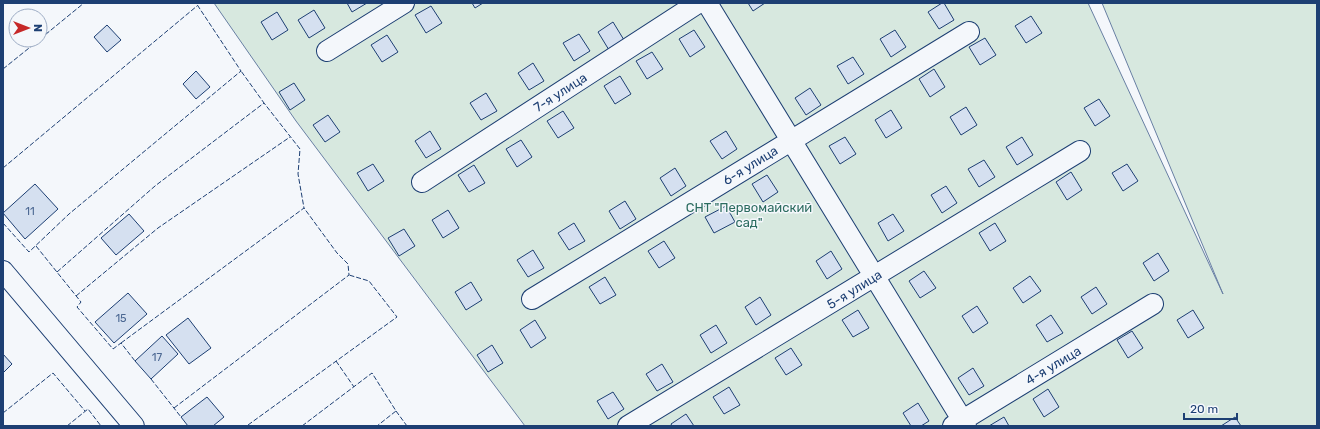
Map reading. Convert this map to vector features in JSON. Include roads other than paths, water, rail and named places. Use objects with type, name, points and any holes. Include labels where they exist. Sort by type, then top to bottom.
[{"type":"street","points":[[327,51],[404,3]]},
{"type":"street","name":"7-я улица","points":[[422,182],[698,3]]},
{"type":"street","points":[[707,3],[874,278],[960,424]]},
{"type":"street","name":"6-я улица","points":[[532,299],[969,32]]},
{"type":"street","name":"5-я улица","points":[[628,426],[874,278],[1080,151]]},
{"type":"street","points":[[3,271],[134,426]]},
{"type":"street","name":"4-я улица","points":[[960,424],[1154,304]]},
{"type":"park label","name":"СНТ \"Первомайский сад\"","points":[[749,214]]}]
